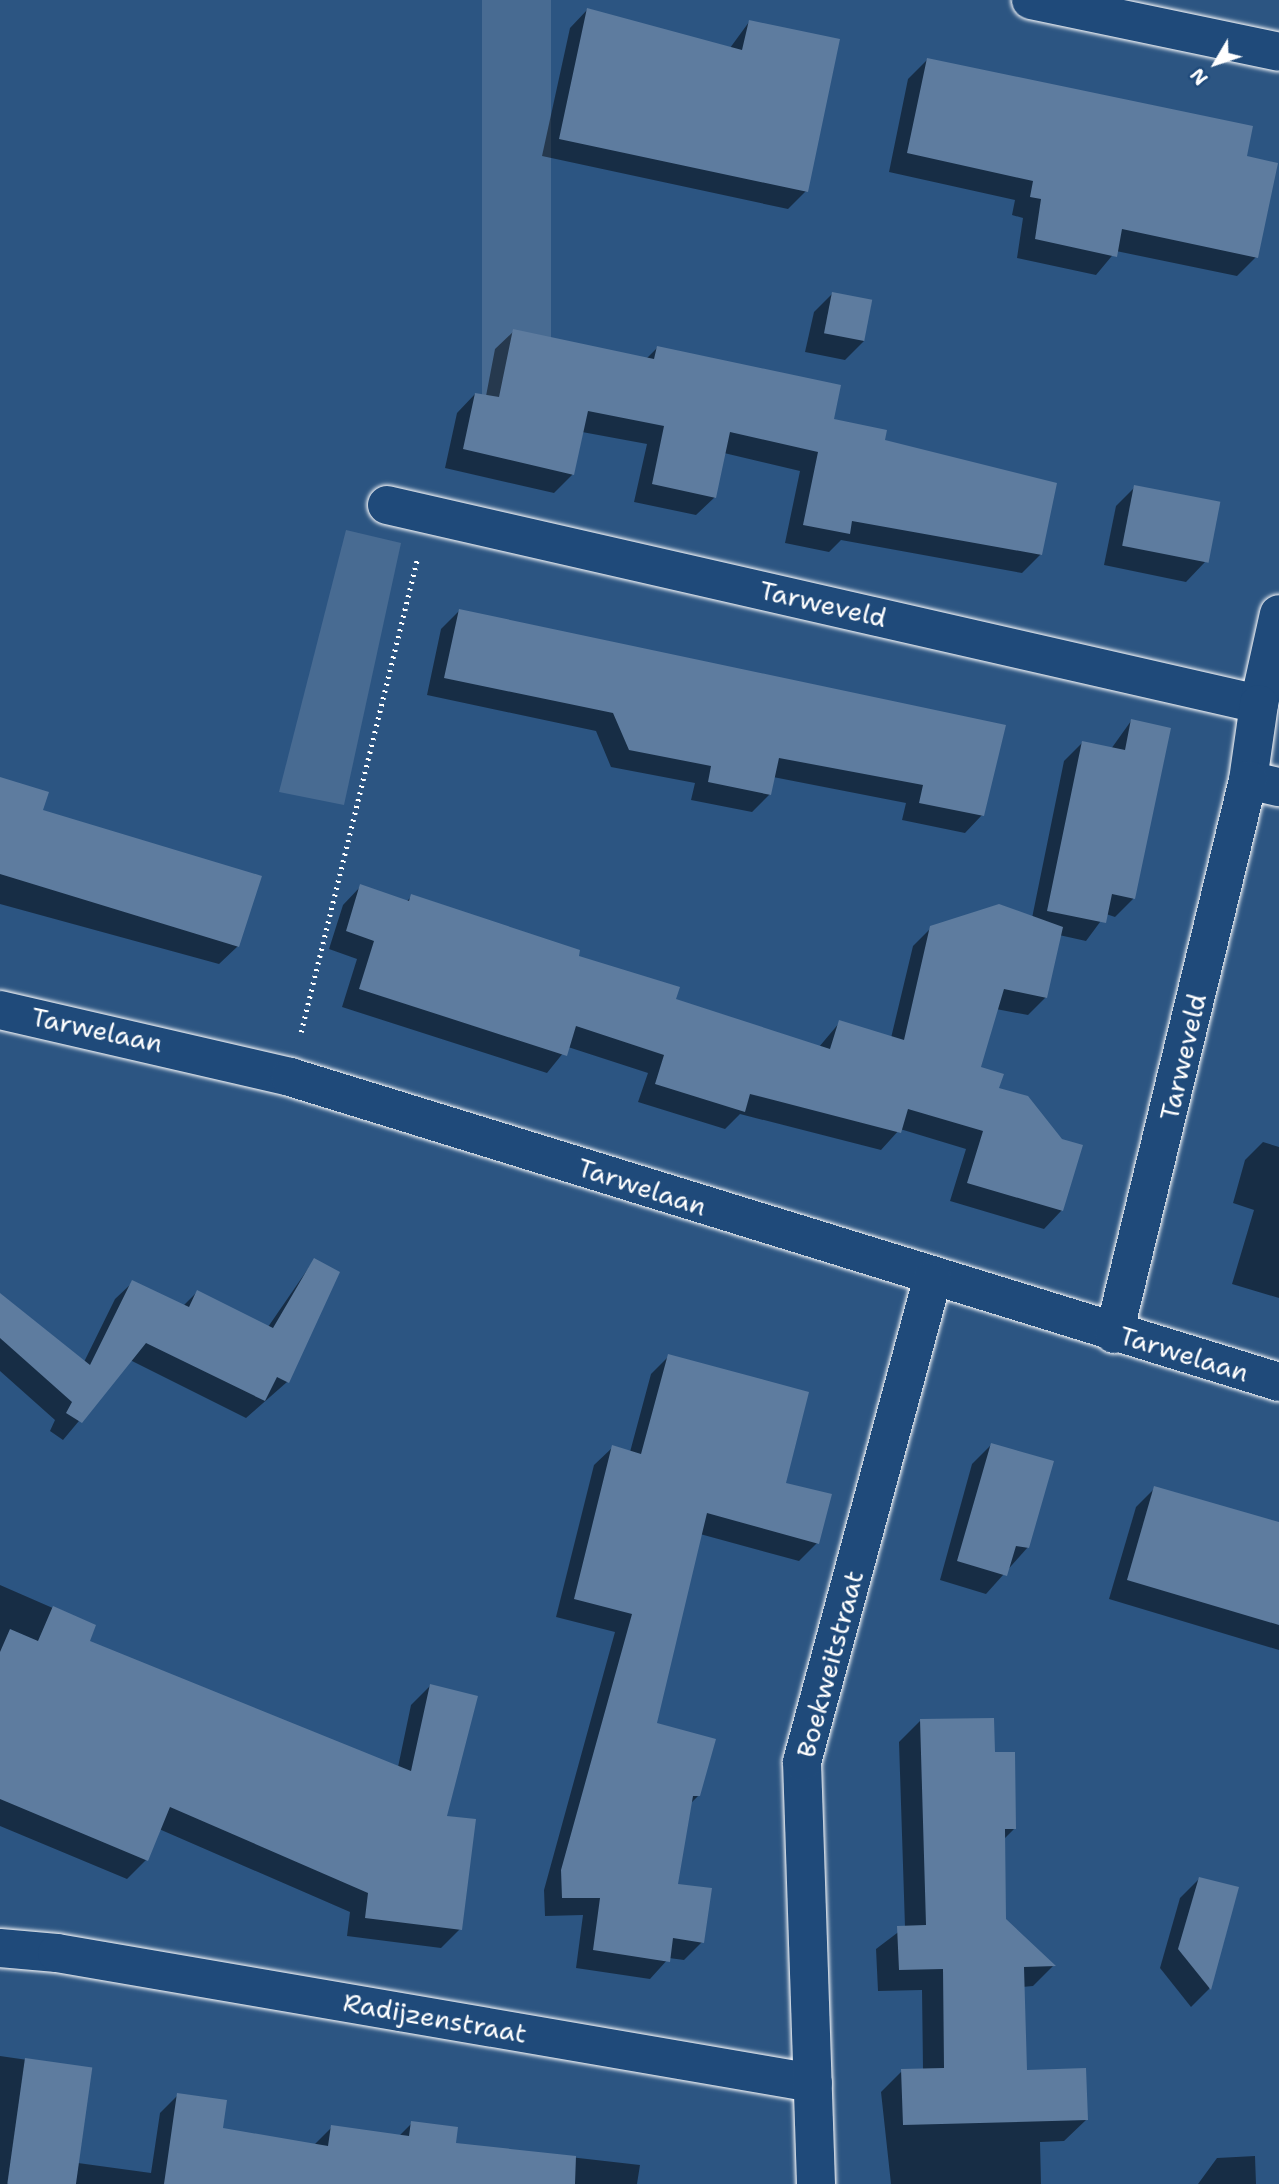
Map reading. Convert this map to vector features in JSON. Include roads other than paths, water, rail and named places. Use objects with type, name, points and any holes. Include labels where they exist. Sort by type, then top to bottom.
[{"type":"street","points":[[1031,0],[1279,52]]},
{"type":"street","name":"Tarweveld","points":[[387,505],[1259,704]]},
{"type":"street","name":"Tarweveld","points":[[1114,1334],[1263,784],[1259,704],[1279,614]]},
{"type":"street","name":"Tarwelaan","points":[[0,1010],[290,1077],[932,1280],[1279,1382]]},
{"type":"street","name":"Boekweitstraat","points":[[816,2184],[802,1762],[932,1280]]},
{"type":"street","name":"Radijzenstraat","points":[[0,1921],[57,1952]]},
{"type":"street","name":"Radijzenstraat","points":[[0,1948],[57,1952],[813,2083]]}]
